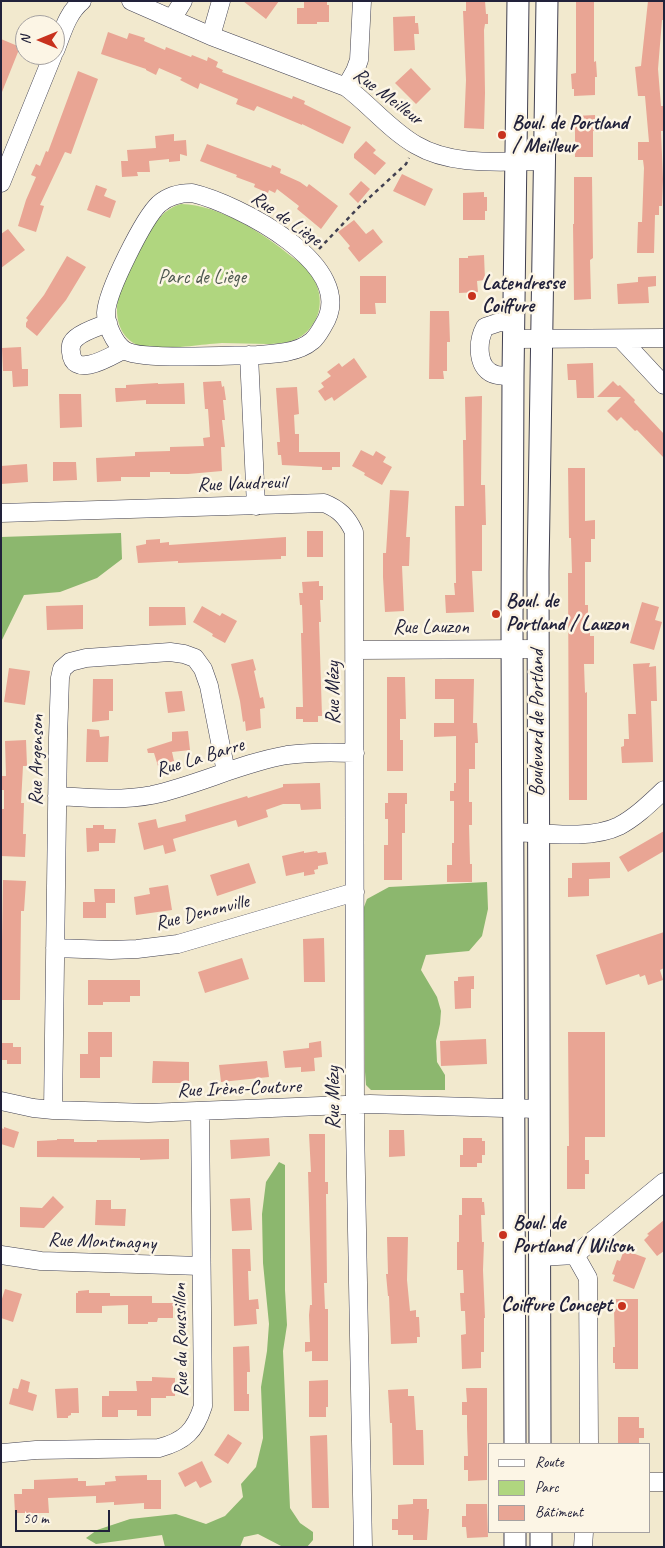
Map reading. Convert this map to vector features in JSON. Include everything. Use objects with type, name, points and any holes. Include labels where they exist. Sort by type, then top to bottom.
[{"type":"main road","name":"Boulevard de Portland","points":[[515,1443],[512,650],[513,376],[518,1]]},
{"type":"main road","name":"Boulevard de Portland","points":[[540,1443],[538,649],[547,1]]},
{"type":"main road","points":[[515,1533],[515,1547]]},
{"type":"main road","points":[[541,1533],[541,1547]]},
{"type":"street","points":[[65,29],[76,6],[82,1]]},
{"type":"street","name":"Rue Meilleur","points":[[132,1],[212,36],[346,87],[393,129],[417,146],[434,153],[474,160],[544,161]]},
{"type":"street","points":[[172,19],[183,1]]},
{"type":"street","points":[[212,36],[221,1]]},
{"type":"street","points":[[346,87],[359,60],[362,1]]},
{"type":"street","points":[[1,183],[49,65]]},
{"type":"street","name":"Rue de Liège","points":[[108,323],[106,312],[122,265],[152,211],[168,198],[192,193],[223,203],[250,215],[266,225],[309,259],[326,279],[330,308],[327,321],[311,342],[299,348],[272,354],[248,355],[154,356],[134,354],[123,350]]},
{"type":"street","points":[[513,376],[496,375],[482,364],[480,350],[482,334],[485,328],[500,322],[514,330],[542,338],[664,338]]},
{"type":"street","points":[[108,323],[114,338],[123,350],[90,366],[82,366],[75,362],[71,355],[73,340],[108,323]]},
{"type":"street","points":[[622,338],[664,385]]},
{"type":"street","points":[[248,355],[256,506]]},
{"type":"street","name":"Rue Vaudreuil","points":[[1,513],[324,503],[335,508],[349,521],[354,532],[355,650]]},
{"type":"street","name":"Rue Lauzon","points":[[355,650],[538,649]]},
{"type":"street","name":"Rue Mézy","points":[[355,650],[355,1105],[363,1547]]},
{"type":"street","name":"Rue Argenson","points":[[53,1110],[57,796],[60,678],[62,668],[77,659],[170,652],[194,658],[203,669],[208,686],[226,772]]},
{"type":"street","name":"Rue La Barre","points":[[57,796],[137,797],[161,792],[286,756],[318,753],[355,753]]},
{"type":"street","points":[[512,832],[578,834],[606,831],[633,817],[664,790]]},
{"type":"street","name":"Rue Denonville","points":[[55,948],[129,950],[178,944],[355,892]]},
{"type":"street","name":"Rue Irène-Couture","points":[[1,1101],[53,1110],[148,1113],[383,1104],[538,1108]]},
{"type":"street","name":"Rue du Roussillon","points":[[3,1453],[36,1450],[144,1450],[171,1445],[183,1438],[198,1420],[203,1406],[200,1112]]},
{"type":"street","points":[[540,1257],[575,1255],[664,1182]]},
{"type":"street","name":"Rue Montmagny","points":[[1,1255],[41,1261],[201,1266]]},
{"type":"street","points":[[575,1255],[588,1278],[589,1443]]},
{"type":"street","points":[[650,1482],[664,1482]]},
{"type":"street","points":[[583,1547],[584,1533]]},
{"type":"path","points":[[309,259],[358,208],[406,164],[417,146]]},
{"type":"green space","name":"Parc de Liège","points":[[181,204],[211,209],[240,222],[268,239],[306,268],[316,284],[320,298],[319,312],[309,330],[299,338],[274,344],[222,343],[153,348],[135,344],[129,339],[124,334],[118,320],[117,305],[121,286],[143,243],[158,219],[172,208]]},
{"type":"green space","points":[[121,533],[122,559],[97,578],[60,592],[24,595],[1,642],[1,537]]},
{"type":"green space","points":[[487,882],[488,909],[482,936],[469,951],[426,955],[421,970],[437,997],[441,1011],[436,1041],[437,1062],[445,1075],[445,1090],[371,1090],[366,1085],[365,1072],[364,907],[367,899],[389,887]]},
{"type":"green space","points":[[279,1162],[285,1165],[285,1290],[287,1325],[283,1351],[290,1508],[300,1523],[313,1532],[313,1540],[307,1547],[283,1547],[258,1534],[244,1537],[240,1547],[165,1547],[162,1535],[96,1544],[86,1538],[97,1530],[130,1519],[176,1514],[206,1524],[225,1516],[243,1497],[241,1484],[256,1467],[263,1438],[261,1387],[269,1324],[263,1263],[262,1214],[266,1182]]},
{"type":"building","points":[[243,1],[279,1],[266,19]]},
{"type":"building","points":[[304,1],[327,1],[327,5],[329,5],[329,22],[297,24],[297,8],[304,8]]},
{"type":"building","points":[[466,1],[485,1],[486,14],[488,14],[488,24],[485,24],[484,30],[484,129],[464,128],[466,80],[463,11],[466,11]]},
{"type":"building","points":[[576,1],[594,1],[594,62],[596,61],[597,77],[595,77],[595,95],[574,96],[574,89],[572,89],[571,74],[576,73]]},
{"type":"building","points":[[648,1],[664,1],[664,20],[662,20],[658,69],[661,106],[664,106],[664,131],[661,131],[662,206],[659,206],[659,215],[655,215],[654,253],[637,253],[638,222],[642,222],[644,168],[643,160],[638,160],[638,142],[649,142],[645,96],[638,96],[635,67],[641,66]]},
{"type":"building","points":[[415,16],[415,23],[418,23],[419,34],[414,34],[415,50],[394,51],[393,17]]},
{"type":"building","points":[[108,32],[127,39],[129,33],[145,38],[144,41],[165,50],[166,47],[207,61],[208,57],[218,62],[216,67],[223,70],[222,72],[292,99],[293,96],[305,101],[304,104],[351,127],[343,144],[302,124],[257,106],[254,111],[236,104],[238,99],[200,83],[198,89],[180,80],[182,78],[159,68],[156,75],[146,69],[101,54]]},
{"type":"building","points":[[1,39],[15,45],[15,60],[1,92]]},
{"type":"building","points":[[411,68],[431,89],[416,104],[395,83]]},
{"type":"building","points":[[78,71],[98,79],[71,154],[65,152],[40,205],[44,206],[36,232],[18,226],[36,177],[31,175],[36,164],[40,166],[46,151],[48,152]]},
{"type":"building","points":[[595,115],[593,157],[575,157],[575,116]]},
{"type":"building","points":[[174,134],[174,141],[186,140],[187,156],[180,154],[180,161],[169,162],[169,159],[149,161],[150,172],[137,172],[138,176],[122,177],[121,161],[128,161],[127,150],[156,148],[155,136]]},
{"type":"building","points":[[366,141],[376,150],[373,153],[386,163],[375,175],[354,158],[354,154]]},
{"type":"building","points":[[207,144],[271,168],[272,165],[281,169],[280,173],[307,187],[309,184],[338,206],[321,229],[297,209],[299,206],[277,189],[275,193],[269,190],[268,193],[254,187],[255,184],[236,177],[237,175],[200,161]]},
{"type":"building","points":[[402,174],[433,189],[425,206],[393,191]]},
{"type":"building","points":[[574,177],[592,177],[593,258],[590,260],[591,299],[574,300]]},
{"type":"building","points":[[361,181],[370,189],[358,203],[349,194]]},
{"type":"building","points":[[96,185],[107,189],[104,196],[116,201],[110,218],[87,210]]},
{"type":"building","points":[[484,192],[484,197],[487,197],[485,220],[463,220],[463,193]]},
{"type":"building","points":[[354,220],[366,234],[373,229],[383,242],[359,262],[348,248],[350,246],[338,232]]},
{"type":"building","points":[[8,229],[25,250],[1,268],[1,234]]},
{"type":"building","points":[[484,255],[485,280],[477,281],[478,292],[459,293],[459,258]]},
{"type":"building","points":[[67,256],[86,267],[66,300],[37,336],[26,327],[28,320],[26,318],[44,295]]},
{"type":"building","points":[[360,276],[386,276],[386,303],[375,303],[376,314],[360,314]]},
{"type":"building","points":[[656,276],[656,286],[648,287],[649,303],[618,304],[617,284],[638,282],[638,277]]},
{"type":"building","points":[[430,311],[449,311],[450,342],[447,342],[447,371],[443,371],[444,379],[429,379]]},
{"type":"building","points":[[21,347],[22,369],[28,369],[28,386],[13,387],[12,371],[3,371],[2,348]]},
{"type":"building","points":[[354,358],[367,377],[334,401],[332,397],[325,401],[318,391],[324,387],[321,383],[331,376],[327,372],[339,363],[342,367]]},
{"type":"building","points":[[593,363],[594,398],[577,398],[576,380],[568,380],[567,364]]},
{"type":"building","points":[[221,381],[222,387],[224,386],[226,400],[223,400],[225,420],[222,420],[225,447],[221,447],[222,471],[188,474],[150,472],[150,477],[121,477],[121,481],[97,482],[96,458],[135,456],[135,452],[170,451],[170,447],[204,446],[203,438],[210,437],[208,409],[205,409],[203,382]]},
{"type":"building","points":[[613,381],[618,386],[620,385],[635,400],[634,402],[664,434],[664,458],[637,430],[635,431],[621,417],[617,421],[607,411],[621,397],[597,397]]},
{"type":"building","points":[[184,383],[185,404],[146,404],[146,400],[116,402],[115,388],[126,388],[126,385]]},
{"type":"building","points":[[297,387],[299,414],[294,415],[295,434],[299,434],[299,452],[340,452],[340,467],[332,467],[332,470],[322,470],[322,467],[282,465],[281,455],[278,455],[277,442],[280,442],[276,388]]},
{"type":"building","points":[[59,394],[81,394],[82,427],[60,428]]},
{"type":"building","points":[[482,396],[481,485],[485,485],[486,525],[482,525],[482,571],[472,571],[474,612],[446,613],[445,595],[455,595],[455,506],[464,506],[463,440],[466,440],[465,397]]},
{"type":"building","points":[[361,450],[373,456],[376,451],[386,457],[383,462],[392,467],[382,485],[352,466]]},
{"type":"building","points":[[53,462],[76,462],[77,480],[53,481]]},
{"type":"building","points":[[27,464],[28,482],[1,484],[1,466]]},
{"type":"building","points":[[568,468],[585,468],[585,521],[595,520],[595,539],[591,539],[591,562],[585,562],[585,605],[588,605],[590,636],[594,636],[594,664],[584,664],[585,693],[587,692],[587,800],[569,800],[568,573],[572,573],[571,538],[569,538]]},
{"type":"building","points":[[390,490],[409,491],[406,537],[410,537],[409,566],[402,566],[404,611],[385,612],[383,553],[386,553]]},
{"type":"building","points":[[307,531],[323,531],[323,557],[307,557]]},
{"type":"building","points":[[286,537],[286,556],[281,556],[281,559],[138,563],[136,546],[146,544],[146,540],[160,539],[160,543],[169,542],[169,545]]},
{"type":"building","points":[[319,581],[319,586],[323,586],[323,600],[320,600],[321,622],[319,622],[322,716],[318,716],[318,722],[303,722],[303,719],[296,719],[296,707],[303,707],[301,633],[303,633],[302,605],[300,605],[299,593],[303,593],[302,582]]},
{"type":"building","points":[[642,602],[659,607],[655,620],[662,622],[654,650],[630,643]]},
{"type":"building","points":[[83,605],[83,629],[47,630],[46,606]]},
{"type":"building","points":[[202,606],[220,616],[222,613],[237,621],[225,643],[193,622]]},
{"type":"building","points":[[149,607],[185,607],[186,625],[149,626]]},
{"type":"building","points":[[253,659],[260,698],[263,697],[265,708],[260,709],[261,728],[246,731],[231,664]]},
{"type":"building","points":[[650,663],[649,667],[656,666],[657,701],[651,701],[653,762],[622,763],[621,747],[624,746],[624,739],[629,739],[628,714],[636,714],[633,664]]},
{"type":"building","points":[[9,668],[30,671],[25,705],[4,702]]},
{"type":"building","points":[[387,677],[405,677],[406,719],[400,719],[400,740],[403,740],[403,771],[387,771]]},
{"type":"building","points":[[93,679],[113,679],[113,711],[109,711],[109,720],[92,722]]},
{"type":"building","points":[[435,679],[474,679],[473,723],[477,723],[478,743],[475,743],[475,769],[469,769],[469,802],[472,802],[472,825],[469,825],[472,882],[447,882],[447,865],[452,865],[452,843],[454,843],[454,801],[450,801],[450,791],[454,791],[454,783],[456,783],[456,736],[434,737],[434,723],[454,723],[454,699],[435,699]]},
{"type":"building","points":[[182,691],[185,711],[168,713],[165,692]]},
{"type":"building","points":[[87,729],[99,730],[100,737],[109,736],[108,762],[86,762]]},
{"type":"building","points":[[188,731],[190,750],[172,752],[174,761],[158,766],[154,753],[148,753],[147,749],[172,741],[172,732]]},
{"type":"building","points":[[26,740],[27,766],[23,766],[21,803],[24,803],[23,834],[26,834],[25,857],[1,856],[1,809],[4,809],[4,790],[1,790],[1,776],[6,776],[5,741]]},
{"type":"building","points":[[320,783],[321,809],[301,810],[300,804],[283,804],[266,810],[268,817],[238,827],[236,820],[173,839],[176,851],[165,854],[163,845],[144,850],[138,823],[156,819],[158,828],[186,821],[185,815],[283,787],[283,784]]},
{"type":"building","points":[[388,793],[407,793],[405,833],[402,833],[402,880],[384,880],[384,845],[388,845],[388,819],[385,819],[385,803],[388,803]]},
{"type":"building","points":[[93,825],[104,825],[104,829],[116,829],[115,843],[99,843],[99,851],[87,852],[86,828],[93,828]]},
{"type":"building","points":[[664,831],[664,851],[628,872],[619,857]]},
{"type":"building","points":[[304,851],[304,853],[326,852],[328,864],[318,866],[318,869],[314,870],[315,874],[304,876],[304,872],[286,876],[282,856]]},
{"type":"building","points":[[610,862],[610,878],[589,879],[589,896],[568,897],[568,878],[572,878],[572,863]]},
{"type":"building","points":[[249,863],[256,883],[217,896],[210,875]]},
{"type":"building","points":[[3,880],[26,881],[24,911],[21,911],[20,1000],[1,1000]]},
{"type":"building","points":[[168,885],[172,910],[136,915],[134,897],[150,894],[149,888]]},
{"type":"building","points":[[94,889],[115,889],[115,903],[106,903],[106,918],[83,918],[83,902],[95,902]]},
{"type":"building","points":[[664,932],[664,968],[660,970],[663,980],[648,985],[645,975],[640,977],[639,974],[606,985],[596,955]]},
{"type":"building","points":[[324,938],[325,982],[304,982],[303,939]]},
{"type":"building","points":[[242,958],[249,979],[205,993],[198,972]]},
{"type":"building","points":[[474,976],[474,989],[471,989],[471,1008],[455,1009],[454,981],[458,981],[458,977]]},
{"type":"building","points":[[88,980],[140,980],[140,996],[130,996],[130,1002],[103,1002],[103,1005],[88,1005]]},
{"type":"building","points":[[88,1032],[112,1032],[112,1057],[100,1057],[100,1078],[80,1078],[80,1054],[88,1054]]},
{"type":"building","points":[[568,1032],[605,1032],[605,1137],[585,1137],[585,1160],[589,1160],[589,1174],[585,1174],[585,1189],[567,1189],[567,1146],[569,1146]]},
{"type":"building","points":[[486,1039],[487,1064],[441,1066],[440,1041]]},
{"type":"building","points":[[321,1041],[322,1057],[314,1058],[315,1071],[301,1072],[301,1067],[285,1068],[283,1051],[309,1048],[309,1043]]},
{"type":"building","points":[[1,1043],[13,1043],[13,1047],[21,1047],[21,1064],[7,1064],[7,1060],[1,1060]]},
{"type":"building","points":[[153,1061],[189,1062],[189,1083],[152,1083]]},
{"type":"building","points":[[267,1061],[269,1077],[221,1082],[219,1065]]},
{"type":"building","points":[[4,1127],[19,1132],[14,1148],[1,1144],[1,1128],[4,1129]]},
{"type":"building","points":[[389,1130],[404,1130],[405,1156],[389,1157]]},
{"type":"building","points":[[309,1134],[325,1134],[325,1182],[328,1182],[328,1194],[326,1194],[327,1283],[324,1283],[325,1309],[328,1309],[328,1361],[312,1361],[312,1351],[305,1352],[305,1342],[310,1342],[309,1315],[310,1305],[312,1305],[308,1172],[311,1172]]},
{"type":"building","points":[[269,1138],[270,1156],[231,1159],[230,1140]]},
{"type":"building","points":[[463,1138],[482,1138],[482,1141],[485,1141],[485,1155],[482,1155],[482,1163],[477,1163],[477,1167],[460,1167],[460,1155],[463,1155]]},
{"type":"building","points":[[74,1139],[74,1142],[97,1142],[97,1140],[169,1139],[169,1159],[37,1157],[37,1141]]},
{"type":"building","points":[[53,1196],[64,1207],[44,1228],[20,1227],[20,1207],[42,1208]]},
{"type":"building","points":[[250,1198],[252,1230],[232,1231],[230,1199]]},
{"type":"building","points":[[462,1198],[482,1198],[482,1202],[484,1202],[485,1215],[481,1215],[482,1242],[484,1242],[485,1318],[484,1352],[481,1352],[481,1368],[462,1369],[461,1335],[466,1334],[465,1311],[461,1311],[460,1293],[464,1293],[463,1270],[457,1270],[457,1242],[459,1242],[459,1215],[462,1215]]},
{"type":"building","points":[[96,1200],[111,1200],[111,1209],[126,1209],[125,1226],[95,1225]]},
{"type":"building","points":[[664,1220],[664,1251],[657,1256],[644,1240],[649,1235],[647,1234]]},
{"type":"building","points":[[387,1237],[408,1237],[407,1280],[410,1311],[416,1310],[416,1317],[419,1317],[420,1337],[417,1337],[417,1343],[391,1344],[386,1274],[388,1274]]},
{"type":"building","points":[[232,1249],[250,1249],[251,1271],[248,1271],[249,1300],[258,1299],[259,1309],[256,1309],[257,1324],[234,1326]]},
{"type":"building","points":[[624,1250],[646,1258],[634,1289],[613,1281],[615,1275],[612,1274],[617,1260],[620,1261]]},
{"type":"building","points":[[5,1289],[22,1294],[13,1322],[1,1318],[1,1302]]},
{"type":"building","points":[[89,1290],[89,1293],[110,1293],[110,1296],[152,1296],[152,1303],[173,1303],[173,1318],[158,1318],[157,1322],[148,1322],[148,1324],[128,1324],[128,1305],[102,1306],[102,1313],[76,1313],[76,1293]]},
{"type":"building","points":[[616,1299],[638,1299],[638,1369],[615,1369],[615,1363],[613,1363],[613,1347],[615,1347],[614,1309],[616,1309]]},
{"type":"building","points":[[249,1346],[250,1372],[247,1372],[247,1394],[249,1394],[249,1411],[234,1411],[233,1347]]},
{"type":"building","points":[[152,1377],[175,1378],[175,1396],[151,1398],[151,1416],[137,1416],[137,1410],[118,1410],[118,1417],[102,1417],[102,1396],[109,1396],[109,1391],[137,1391],[136,1381],[152,1381]]},
{"type":"building","points":[[21,1379],[30,1382],[28,1392],[37,1395],[33,1411],[9,1404],[13,1388],[18,1389]]},
{"type":"building","points":[[328,1380],[326,1417],[309,1417],[309,1381]]},
{"type":"building","points":[[78,1388],[79,1413],[71,1413],[68,1418],[57,1418],[55,1389]]},
{"type":"building","points":[[466,1388],[487,1388],[487,1480],[468,1481],[468,1470],[464,1470],[464,1456],[468,1456],[467,1415],[462,1415],[462,1402],[467,1402]]},
{"type":"building","points":[[408,1389],[408,1396],[414,1396],[416,1430],[423,1430],[424,1465],[393,1465],[392,1423],[390,1423],[388,1390]]},
{"type":"building","points":[[618,1417],[639,1417],[639,1428],[644,1428],[644,1438],[639,1438],[639,1443],[618,1443]]},
{"type":"building","points":[[228,1434],[242,1443],[228,1464],[214,1455]]},
{"type":"building","points":[[327,1435],[329,1508],[312,1508],[310,1436]]},
{"type":"building","points":[[202,1461],[212,1482],[200,1488],[196,1481],[185,1487],[178,1473]]},
{"type":"building","points":[[147,1475],[147,1480],[161,1480],[161,1509],[144,1509],[144,1503],[114,1505],[114,1502],[96,1503],[96,1496],[48,1498],[49,1513],[15,1513],[14,1494],[22,1494],[22,1489],[34,1489],[34,1480],[78,1478],[78,1481],[86,1481],[86,1486],[105,1485],[105,1482],[116,1481],[115,1476]]},
{"type":"building","points":[[413,1499],[427,1499],[427,1509],[429,1509],[427,1540],[413,1540],[413,1535],[398,1535],[398,1530],[392,1530],[392,1519],[398,1519],[398,1505],[413,1504]]},
{"type":"building","points":[[466,1504],[487,1504],[488,1537],[467,1538],[466,1527],[462,1527],[462,1516],[466,1516]]},
{"type":"place","name":"Boul. de Portland / Meilleur","points":[[502,135]]},
{"type":"place","name":"Latendresse Coiffure","points":[[472,296]]},
{"type":"place","name":"Boul. de Portland / Lauzon","points":[[496,614]]},
{"type":"place","name":"Boul. de Portland / Wilson","points":[[503,1235]]},
{"type":"place","name":"Coiffure Concept","points":[[622,1306]]}]
